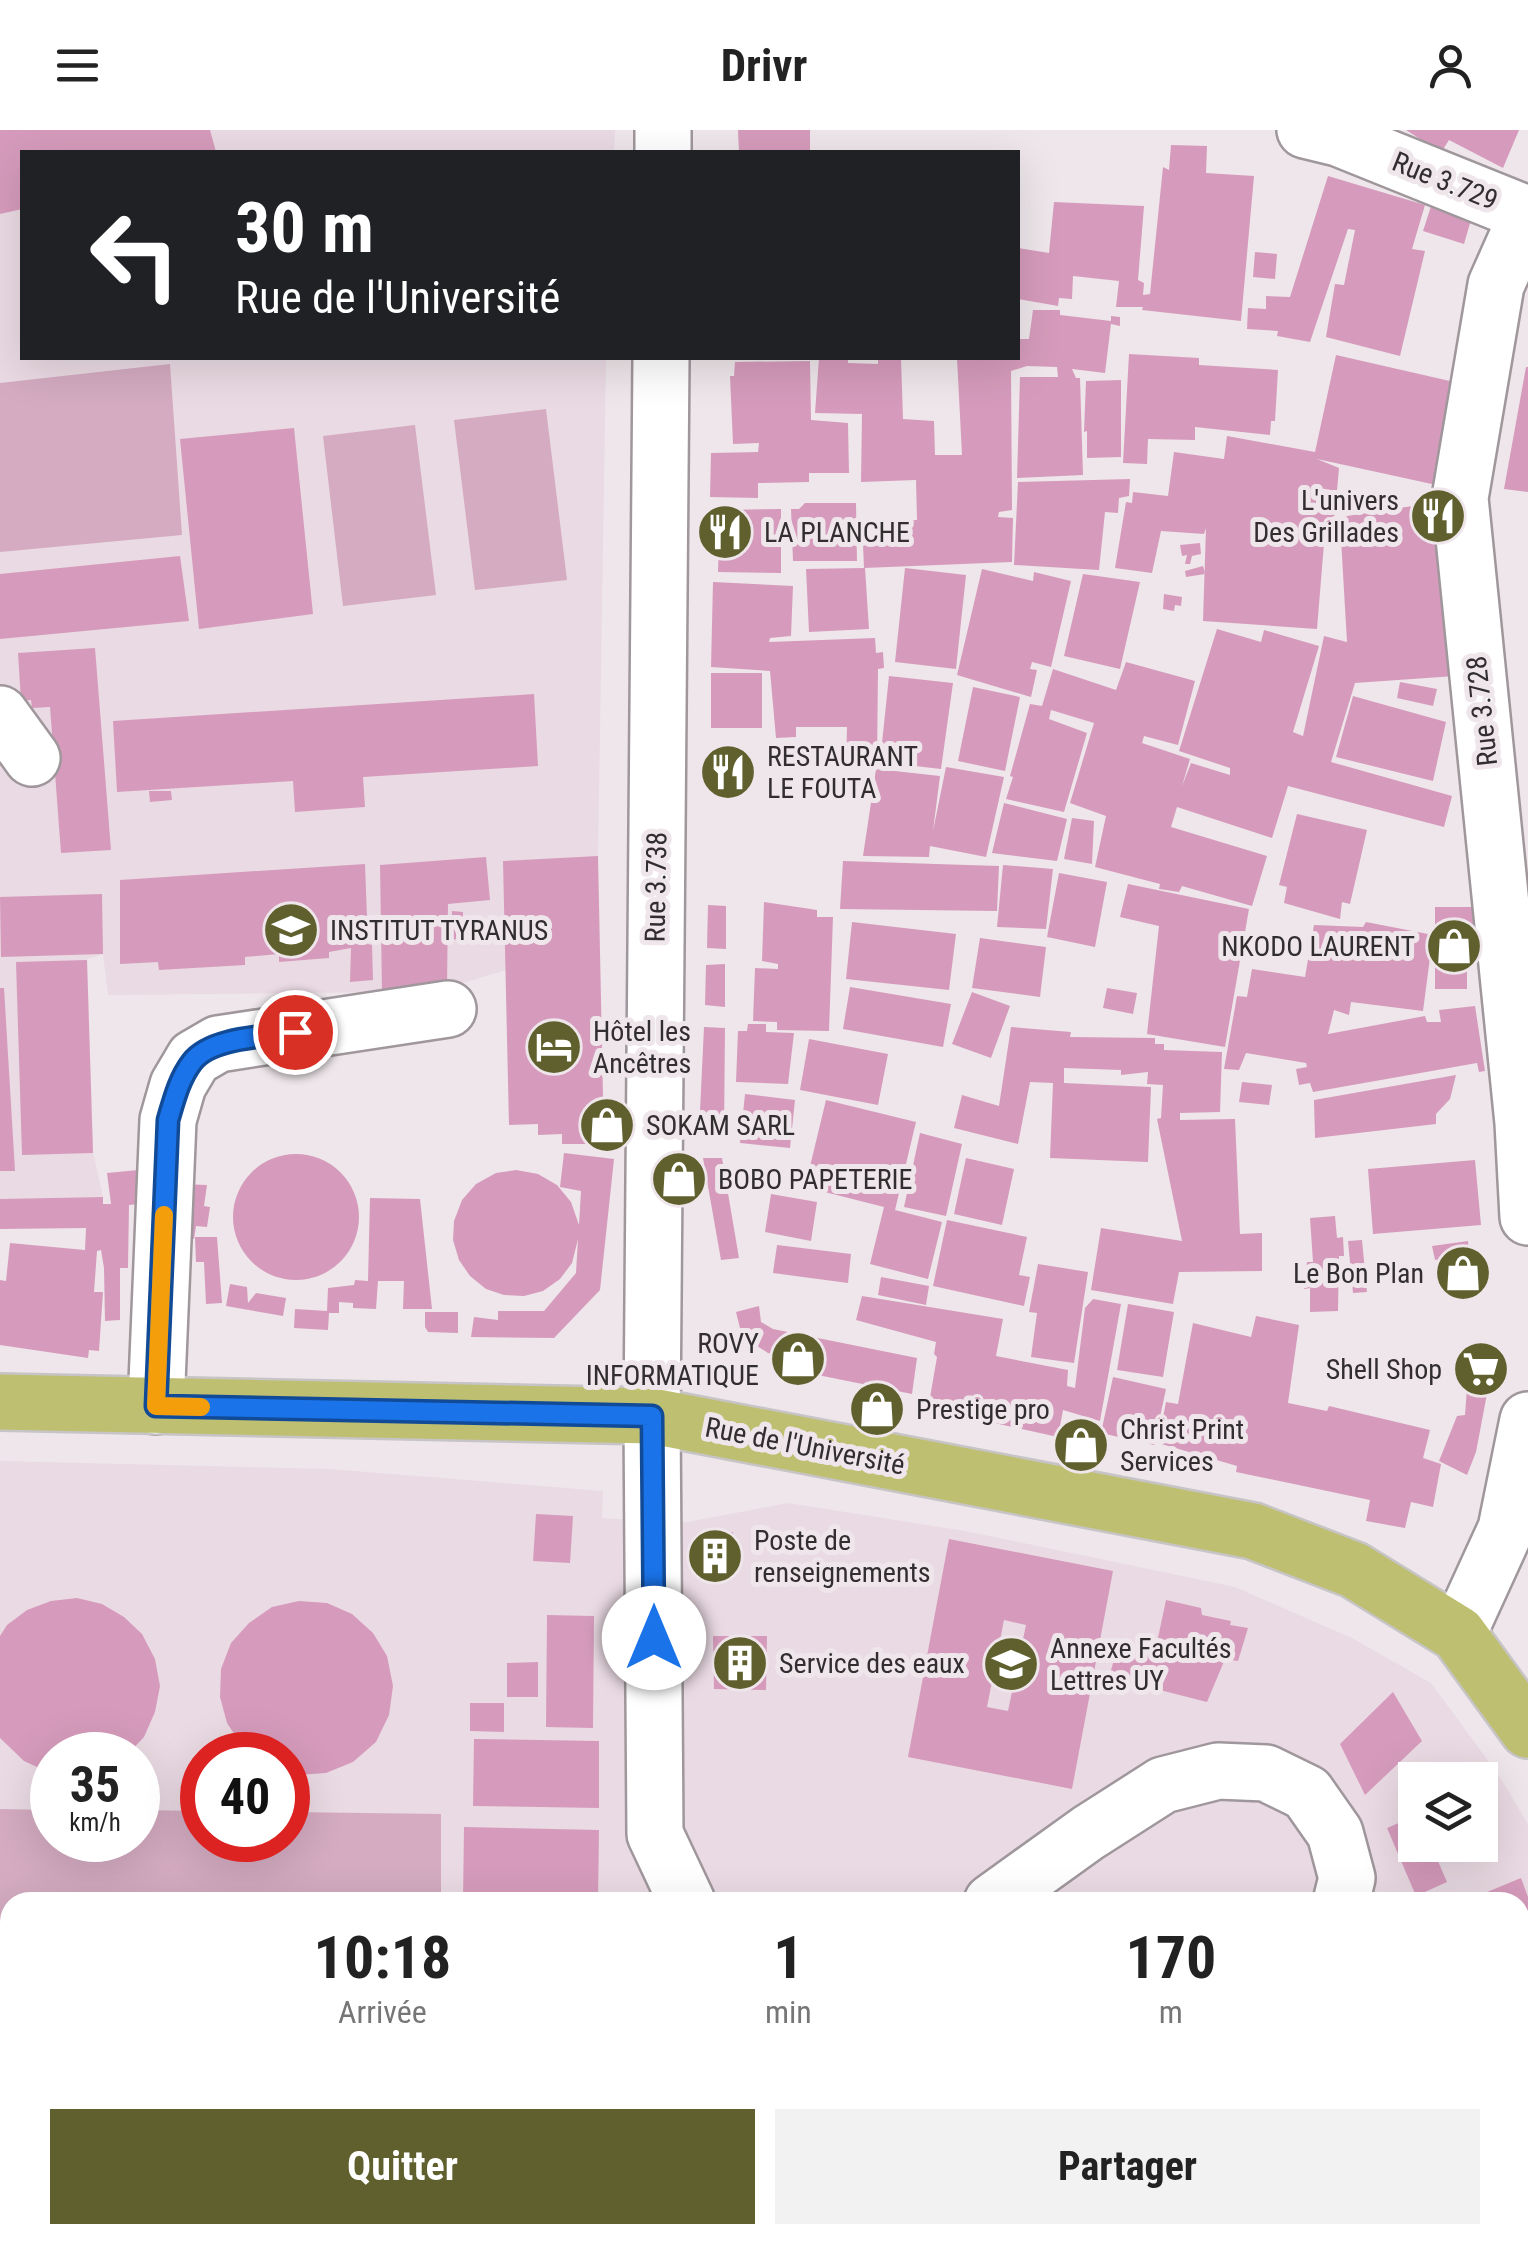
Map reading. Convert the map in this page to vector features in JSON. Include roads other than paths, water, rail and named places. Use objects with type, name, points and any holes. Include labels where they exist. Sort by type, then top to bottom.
[{"type":"main road","name":"Rue de l'Université","points":[[0,1402],[652,1416],[1253,1531],[1354,1570],[1458,1634]]},
{"type":"main road","points":[[1458,1634],[1528,1730]]},
{"type":"street","name":"Rue 3.729","points":[[1305,130],[1338,138],[1528,214]]},
{"type":"street","name":"Rue 3.728","points":[[1528,214],[1512,296],[1460,498],[1525,1122],[1528,1217]]},
{"type":"street","name":"Rue 3.738","points":[[661,360],[652,1416],[655,1834],[682,1892]]},
{"type":"street","points":[[0,714],[32,758]]},
{"type":"street","points":[[156,1406],[168,1120],[178,1085],[194,1058],[218,1044],[448,1009]]},
{"type":"street","points":[[1458,1634],[1506,1528],[1528,1420]]},
{"type":"street","points":[[1006,1892],[1162,1785],[1218,1771],[1266,1773],[1307,1793],[1335,1833],[1347,1878],[1344,1892]]},
{"type":"place","name":"L'univers Des Grillades","points":[[1438,516]]},
{"type":"place","name":"LA PLANCHE","points":[[725,532]]},
{"type":"place","name":"RESTAURANT LE FOUTA","points":[[728,772]]},
{"type":"place","name":"INSTITUT TYRANUS","points":[[291,930]]},
{"type":"place","name":"NKODO LAURENT","points":[[1454,946]]},
{"type":"place","name":"Hôtel les Ancêtres","points":[[554,1047]]},
{"type":"place","name":"SOKAM SARL","points":[[607,1125]]},
{"type":"place","name":"BOBO PAPETERIE","points":[[679,1179]]},
{"type":"place","name":"Le Bon Plan","points":[[1463,1273]]},
{"type":"place","name":"ROVY INFORMATIQUE","points":[[798,1359]]},
{"type":"place","name":"Shell Shop","points":[[1481,1369]]},
{"type":"place","name":"Prestige pro","points":[[877,1409]]},
{"type":"place","name":"Christ Print Services","points":[[1081,1445]]},
{"type":"place","name":"Poste de renseignements","points":[[715,1556]]},
{"type":"place","name":"Service des eaux","points":[[740,1663]]},
{"type":"place","name":"Annexe Facultés Lettres UY","points":[[1011,1664]]}]
